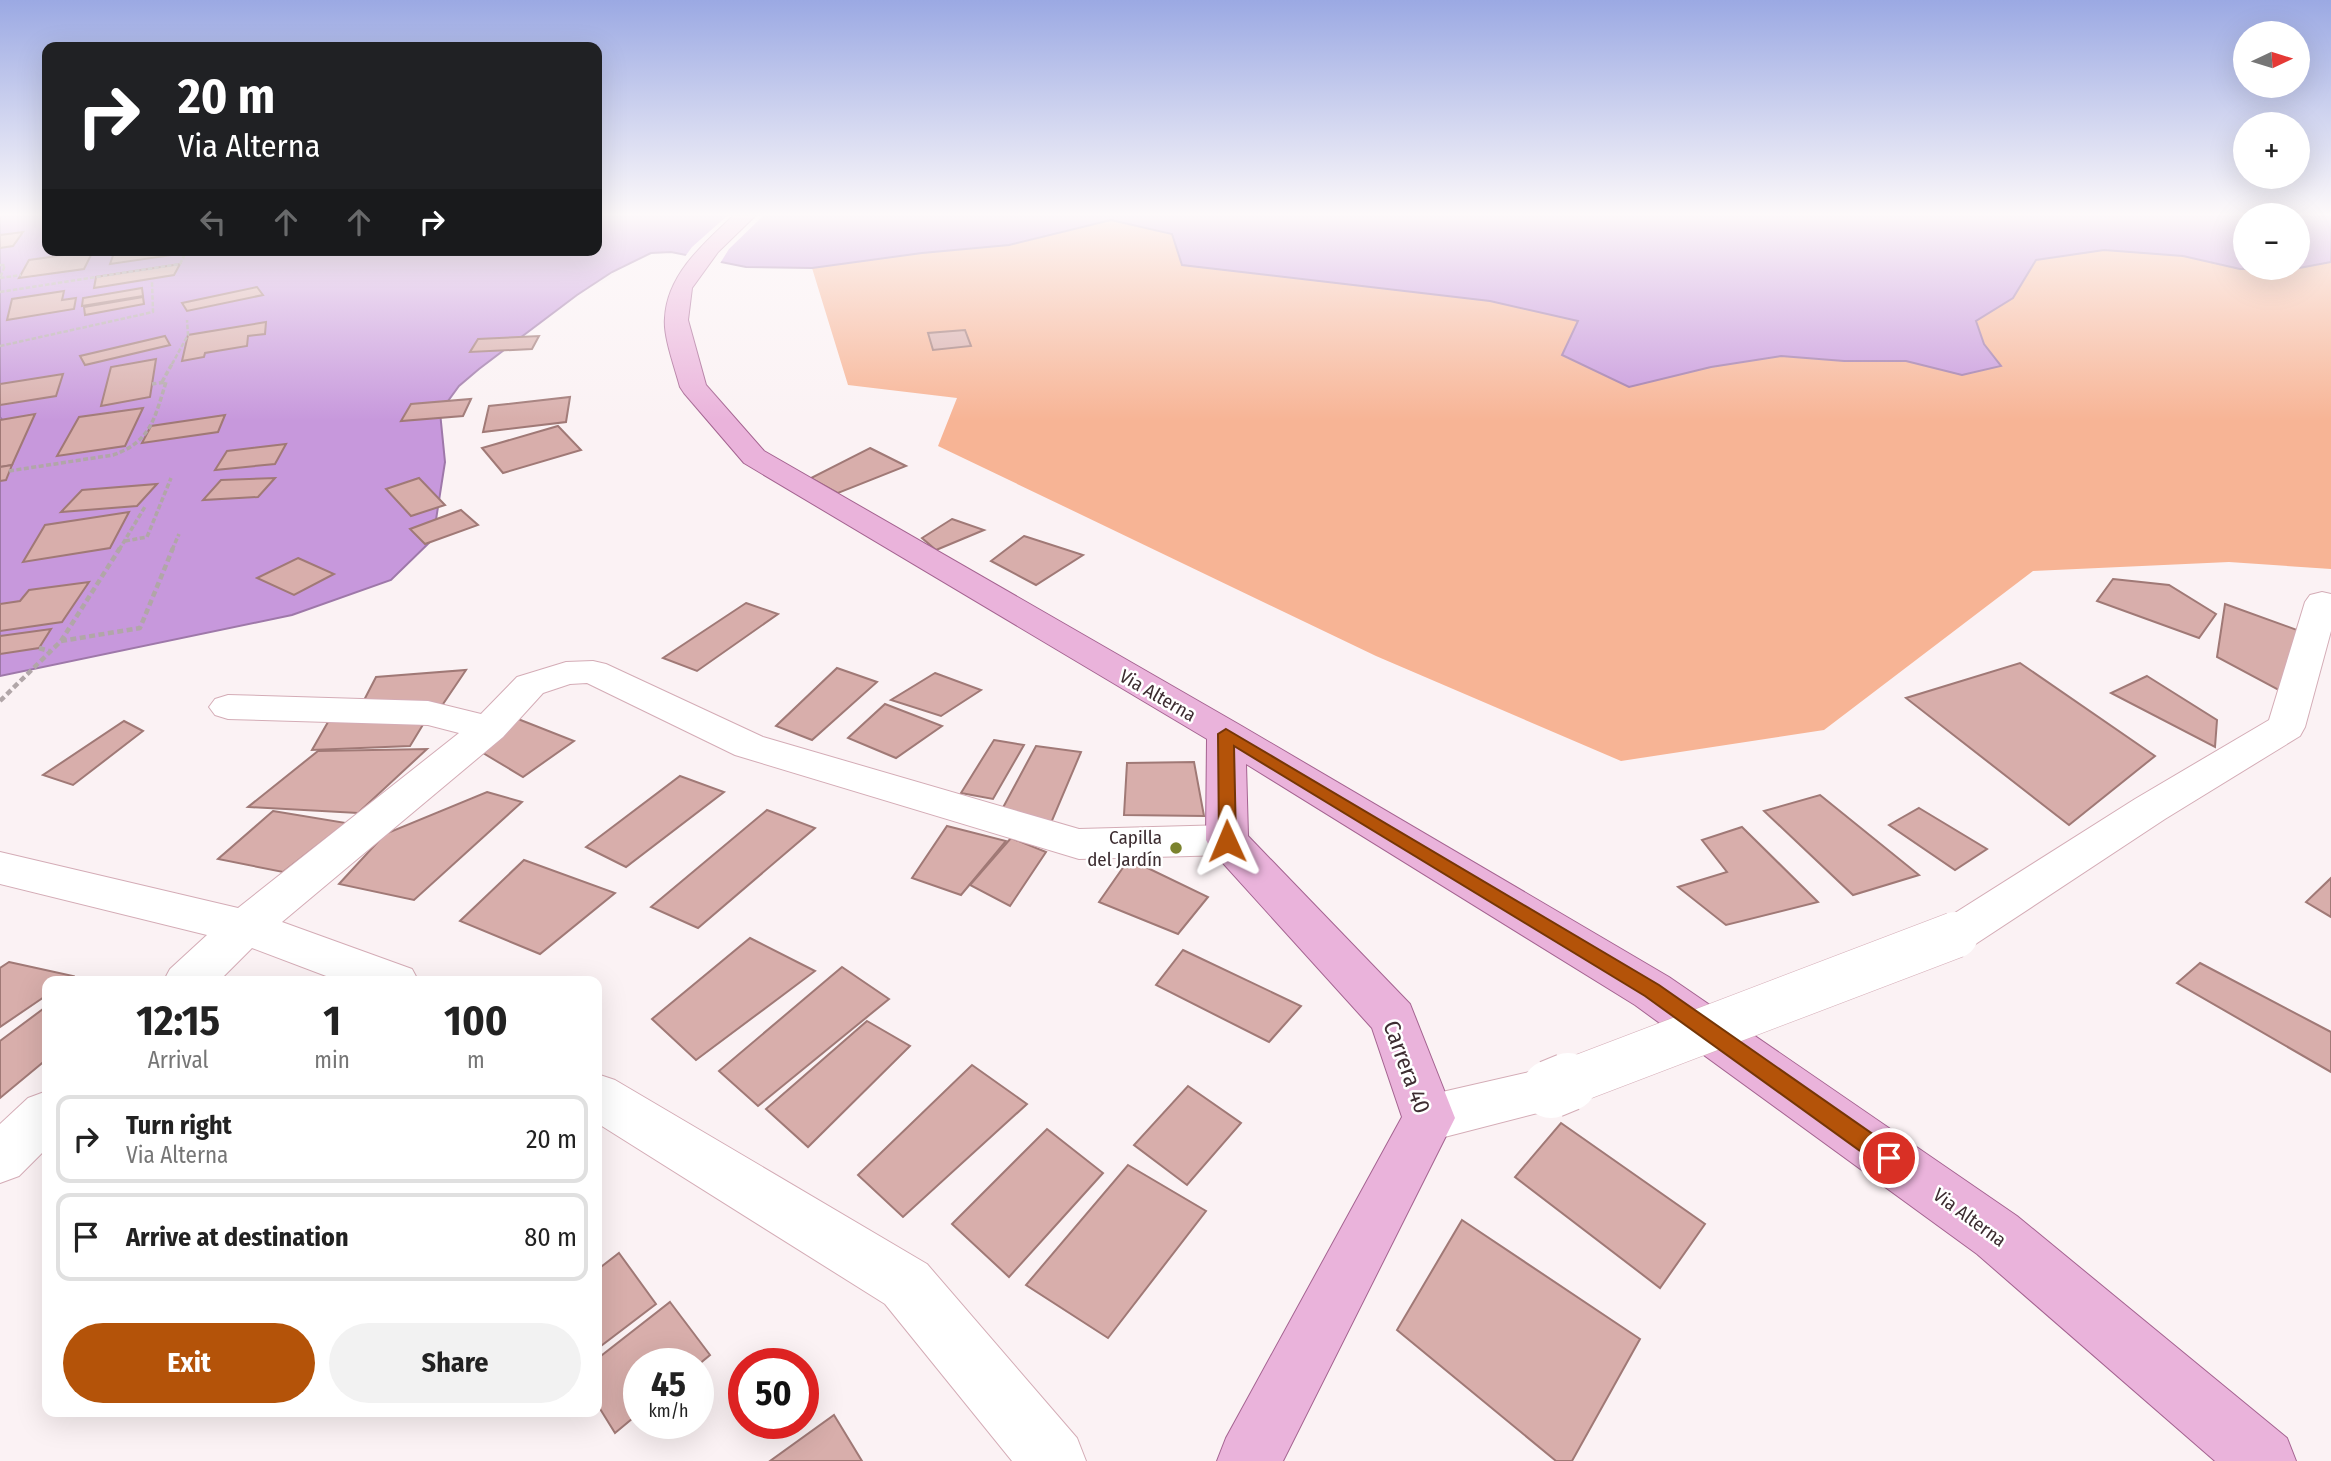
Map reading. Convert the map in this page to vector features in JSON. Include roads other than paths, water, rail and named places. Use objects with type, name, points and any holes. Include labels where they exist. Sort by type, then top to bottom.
[{"type":"main road","name":"Via Alterna","points":[[684,284],[676,320],[693,387],[754,457],[1226,734],[1652,991],[1997,1235],[2264,1461]]},
{"type":"main road","points":[[1226,734],[1227,841]]},
{"type":"main road","name":"Carrera 40","points":[[1227,841],[1393,1018],[1429,1118],[1250,1461]]},
{"type":"street","points":[[1429,1118],[1551,1089],[1955,935],[2150,809],[2286,727],[2322,602]]},
{"type":"street","points":[[193,976],[245,927],[489,728],[530,685],[566,673],[593,672],[749,746],[1079,844],[1227,841]]},
{"type":"street","points":[[228,707],[428,713],[489,728]]},
{"type":"street","points":[[0,868],[245,927],[379,976]]},
{"type":"street","points":[[602,1099],[906,1284],[1054,1461]]},
{"type":"street","points":[[0,1159],[42,1119]]},
{"type":"place","name":"Capilla del Jardín","points":[[1176,848]]}]
